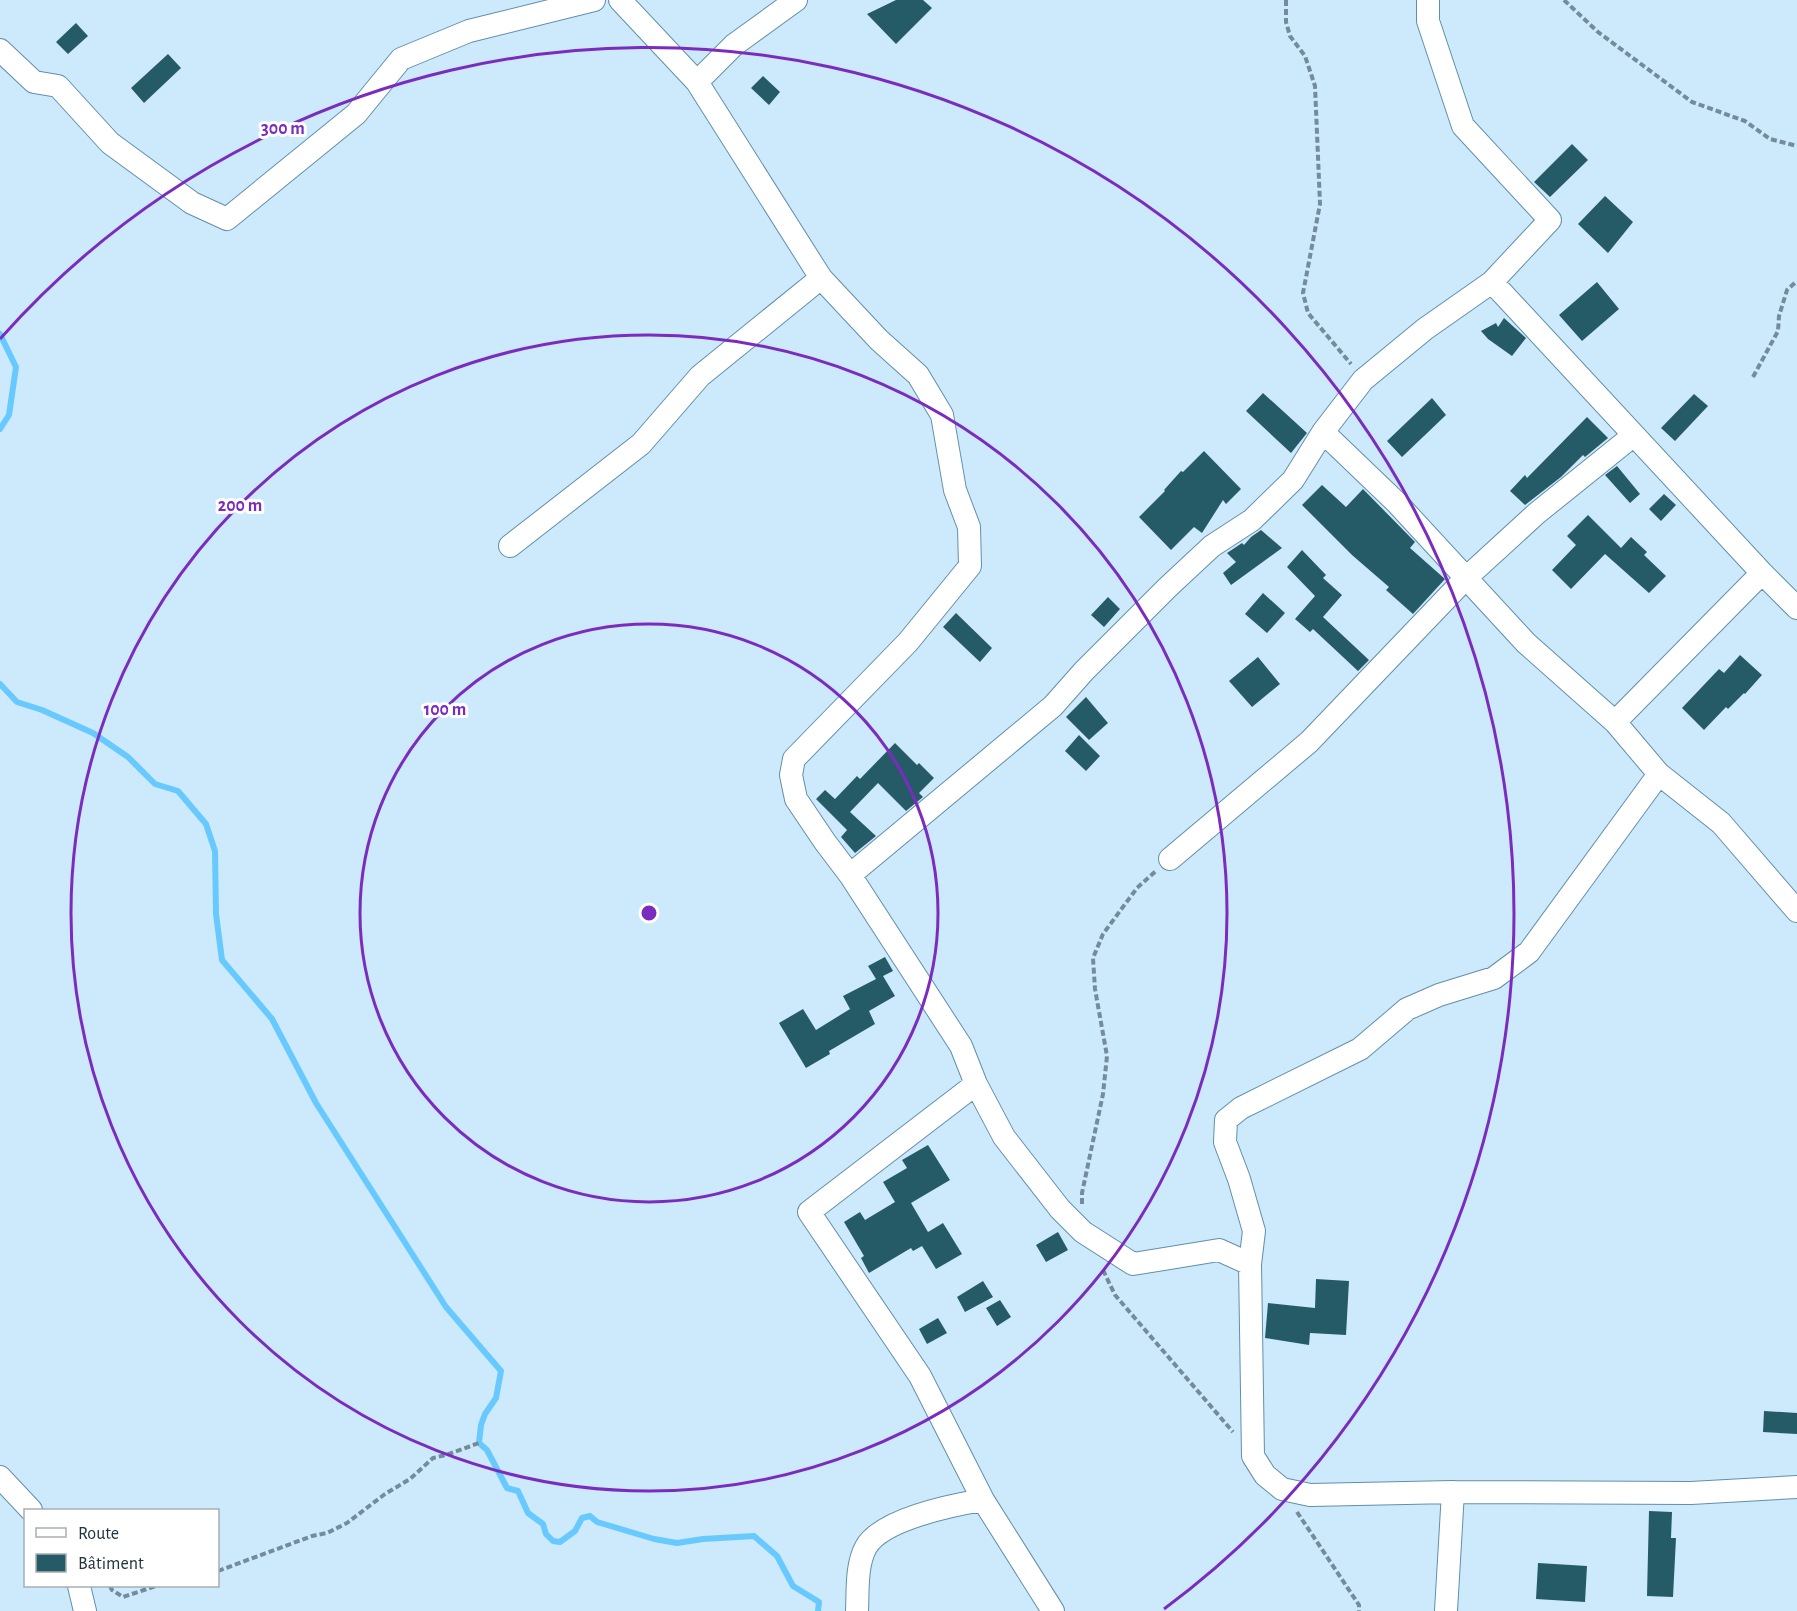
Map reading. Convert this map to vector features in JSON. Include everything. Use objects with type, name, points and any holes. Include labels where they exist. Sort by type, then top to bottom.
[{"type":"street","points":[[0,50],[34,82],[58,86],[110,143],[192,203],[227,219],[356,114],[402,59],[469,31],[594,0]]},
{"type":"street","points":[[620,0],[697,82],[821,278],[879,340],[918,375],[942,415],[955,490],[969,527],[970,566],[908,642],[794,759],[791,775],[796,800],[850,875],[961,1046],[976,1084],[1004,1137],[1060,1209],[1083,1232],[1133,1264],[1219,1250],[1250,1264]]},
{"type":"street","points":[[697,82],[734,45],[796,0]]},
{"type":"street","points":[[850,875],[1053,706],[1084,671],[1168,587],[1212,546],[1252,520],[1293,480],[1323,432],[1363,380],[1425,329],[1492,282],[1550,220],[1463,126],[1428,21],[1428,0]]},
{"type":"street","points":[[510,546],[641,444],[700,376],[821,278]]},
{"type":"street","points":[[1492,282],[1797,608]]},
{"type":"street","points":[[1323,432],[1397,503],[1526,643],[1615,722],[1659,774],[1721,823],[1797,911]]},
{"type":"street","points":[[1170,859],[1309,742],[1466,578],[1537,513],[1634,435]]},
{"type":"street","points":[[1615,722],[1762,573]]},
{"type":"street","points":[[1659,774],[1529,952],[1494,978],[1439,994],[1407,1009],[1360,1049],[1241,1108],[1226,1120],[1225,1142],[1239,1179],[1254,1231],[1250,1264],[1253,1456],[1265,1475],[1282,1489],[1310,1495],[1453,1492],[1691,1493],[1797,1486]]},
{"type":"street","points":[[976,1084],[809,1212],[921,1376],[983,1500],[1053,1611]]},
{"type":"street","points":[[0,1477],[30,1509]]},
{"type":"street","points":[[1446,1611],[1453,1492]]},
{"type":"street","points":[[857,1611],[860,1568],[866,1547],[877,1534],[893,1525],[945,1506],[983,1500]]},
{"type":"street","points":[[79,1587],[85,1611]]},
{"type":"path","points":[[1286,0],[1286,22],[1290,36],[1305,56],[1315,86],[1320,204],[1303,292],[1308,314],[1363,380]]},
{"type":"path","points":[[1564,0],[1598,32],[1692,102],[1745,121],[1770,139],[1797,146]]},
{"type":"path","points":[[1753,377],[1778,332],[1779,316],[1788,290],[1797,281]]},
{"type":"path","points":[[1083,1232],[1082,1193],[1103,1094],[1107,1056],[1095,989],[1093,958],[1103,934],[1137,888],[1170,859]]},
{"type":"path","points":[[1102,1267],[1115,1295],[1253,1456]]},
{"type":"path","points":[[219,1571],[312,1536],[327,1533],[347,1523],[385,1494],[410,1479],[433,1458],[479,1443]]},
{"type":"path","points":[[1282,1489],[1359,1605],[1359,1611]]},
{"type":"path","points":[[110,1587],[123,1597],[153,1587]]},
{"type":"building","points":[[896,0],[923,0],[932,8],[896,44],[867,14]]},
{"type":"building","points":[[76,23],[88,36],[68,54],[56,42]]},
{"type":"building","points":[[168,54],[181,68],[144,103],[131,88]]},
{"type":"building","points":[[763,76],[780,92],[769,105],[751,88]]},
{"type":"building","points":[[1572,144],[1588,160],[1550,197],[1534,182]]},
{"type":"building","points":[[1605,196],[1633,222],[1608,253],[1578,224]]},
{"type":"building","points":[[1597,282],[1619,309],[1582,341],[1559,315]]},
{"type":"building","points":[[1504,318],[1526,338],[1512,356],[1488,339],[1481,331],[1496,323],[1498,327]]},
{"type":"building","points":[[1263,393],[1307,433],[1291,453],[1246,411]]},
{"type":"building","points":[[1694,394],[1708,406],[1675,441],[1661,428]]},
{"type":"building","points":[[1432,398],[1446,415],[1402,457],[1387,441]]},
{"type":"building","points":[[1587,417],[1608,438],[1585,457],[1583,455],[1561,477],[1525,505],[1510,491],[1525,475],[1527,478]]},
{"type":"building","points":[[1204,451],[1241,489],[1226,504],[1223,500],[1202,533],[1194,527],[1171,550],[1139,517],[1181,471],[1183,472]]},
{"type":"building","points":[[1617,466],[1640,494],[1630,503],[1605,475]]},
{"type":"building","points":[[1322,485],[1346,507],[1363,489],[1415,542],[1410,548],[1445,579],[1413,614],[1386,590],[1389,587],[1352,555],[1302,505]]},
{"type":"building","points":[[1664,494],[1676,505],[1661,521],[1649,509]]},
{"type":"building","points":[[1588,515],[1621,548],[1631,537],[1647,552],[1644,555],[1666,576],[1649,593],[1605,554],[1571,589],[1552,570],[1576,545],[1567,536]]},
{"type":"building","points":[[1261,530],[1282,548],[1231,585],[1223,573],[1236,562],[1227,553],[1242,543],[1244,545]]},
{"type":"building","points":[[1302,550],[1326,575],[1323,578],[1342,595],[1323,617],[1369,660],[1358,671],[1313,629],[1310,632],[1295,619],[1315,596],[1287,567]]},
{"type":"building","points":[[1263,593],[1285,613],[1267,633],[1245,614]]},
{"type":"building","points":[[1108,597],[1120,609],[1104,627],[1091,615]]},
{"type":"building","points":[[956,613],[992,648],[980,662],[943,627]]},
{"type":"building","points":[[1740,655],[1762,675],[1745,694],[1728,709],[1726,707],[1704,730],[1682,708],[1719,669],[1724,673]]},
{"type":"building","points":[[1258,657],[1280,684],[1252,707],[1229,681]]},
{"type":"building","points":[[1086,697],[1108,723],[1089,740],[1066,717]]},
{"type":"building","points":[[1079,735],[1100,756],[1086,771],[1065,751]]},
{"type":"building","points":[[895,743],[934,778],[919,793],[923,797],[906,811],[878,783],[850,812],[876,836],[855,853],[841,837],[847,830],[816,799],[825,790],[835,799],[857,776],[860,779]]},
{"type":"building","points":[[885,957],[893,971],[883,976],[895,996],[869,1011],[875,1024],[829,1051],[830,1054],[806,1068],[779,1023],[803,1009],[816,1030],[850,1009],[843,996],[876,979],[868,966]]},
{"type":"building","points":[[928,1145],[950,1180],[911,1203],[928,1232],[943,1223],[962,1254],[936,1269],[922,1246],[913,1251],[911,1248],[869,1273],[861,1258],[864,1256],[844,1222],[860,1212],[865,1220],[895,1202],[883,1182],[907,1168],[902,1160]]},
{"type":"building","points":[[1058,1232],[1068,1250],[1046,1262],[1036,1245]]},
{"type":"building","points":[[1316,1279],[1349,1281],[1346,1335],[1310,1333],[1309,1345],[1265,1338],[1268,1303],[1315,1308]]},
{"type":"building","points":[[983,1281],[993,1297],[965,1312],[957,1297]]},
{"type":"building","points":[[1000,1300],[1011,1317],[997,1326],[986,1308]]},
{"type":"building","points":[[938,1318],[947,1333],[927,1344],[919,1329]]},
{"type":"building","points":[[1764,1411],[1797,1413],[1797,1434],[1763,1432]]},
{"type":"building","points":[[1649,1511],[1672,1512],[1671,1538],[1676,1538],[1673,1597],[1647,1596]]},
{"type":"building","points":[[1538,1563],[1587,1566],[1585,1602],[1536,1599]]},
{"type":"waterway","points":[[0,334],[16,367],[9,415],[0,429]]},
{"type":"waterway","points":[[0,684],[17,702],[42,710],[93,733],[128,757],[155,784],[178,791],[206,824],[215,851],[216,914],[222,960],[272,1019],[316,1103],[446,1307],[501,1371],[496,1398],[485,1414],[481,1425],[479,1443],[487,1450],[507,1488],[518,1491],[528,1513],[543,1524],[546,1534],[553,1541],[560,1542],[575,1531],[582,1518],[590,1516],[597,1522],[654,1539],[677,1543],[754,1536],[777,1556],[793,1586],[819,1602],[818,1611]]}]
